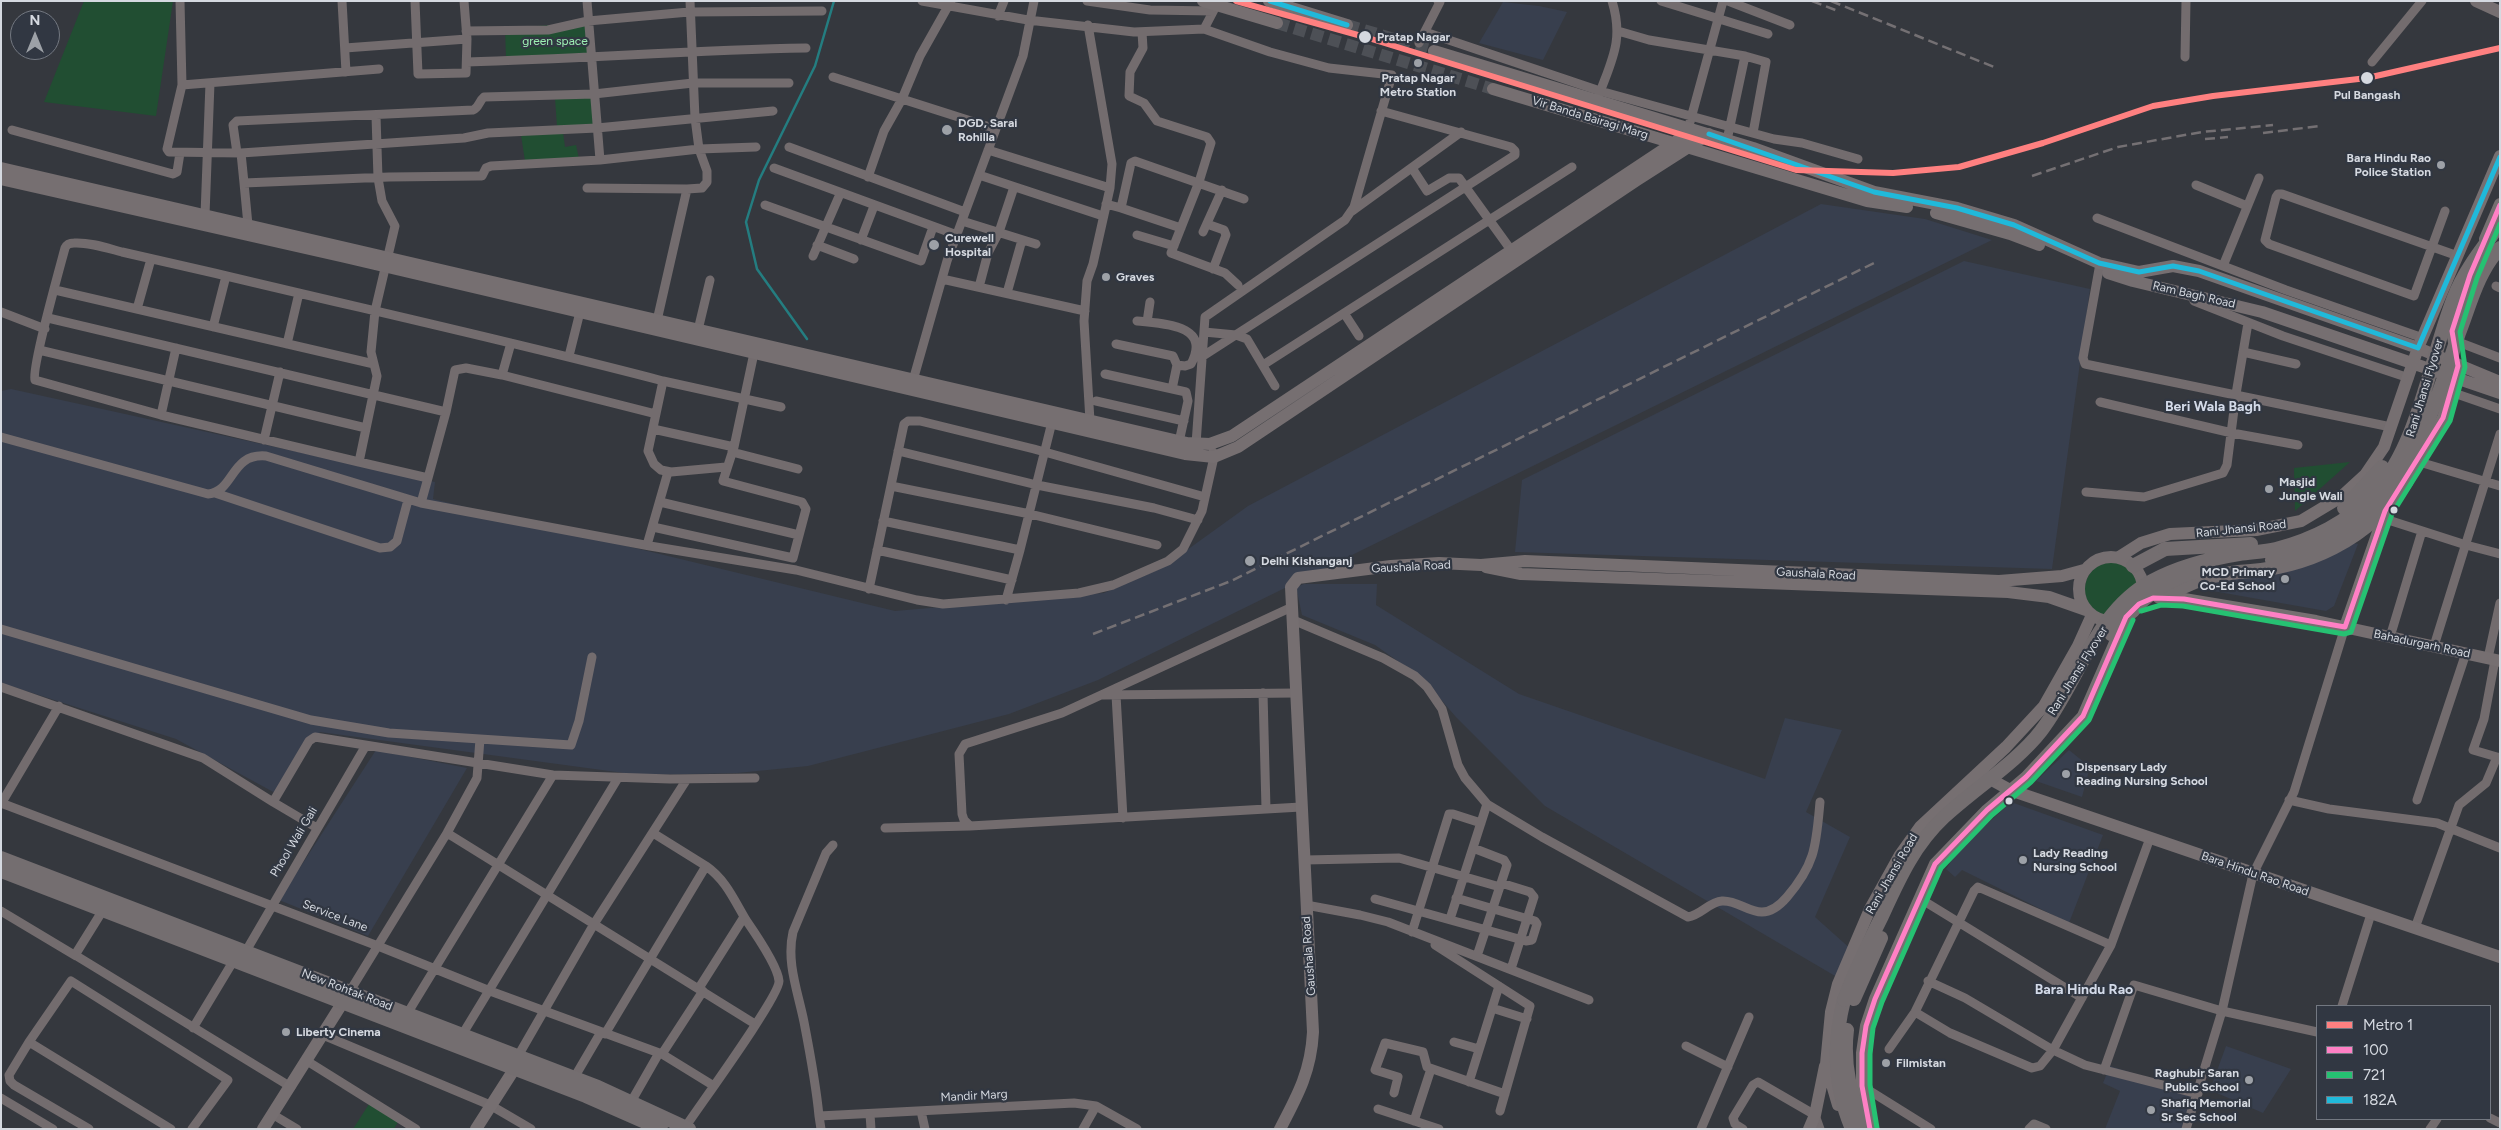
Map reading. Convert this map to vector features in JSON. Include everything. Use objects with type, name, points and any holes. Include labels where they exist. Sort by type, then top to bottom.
[{"type":"main road","name":"Rani Jhansi Flyover","points":[[1869,1129],[1855,1106],[1846,1059],[1848,1001],[1859,962],[1903,870],[1919,843],[1944,818],[2040,732],[2094,642],[2120,606],[2148,583],[2187,565],[2239,554],[2274,550],[2303,541],[2337,524],[2373,495],[2410,439],[2434,354],[2455,294],[2470,264],[2500,224]]},
{"type":"main road","name":"Rani Jhansi Flyover","points":[[1852,1129],[1838,1087],[1836,1057],[1839,1020],[1911,874],[1925,850],[1949,824],[2013,770],[2047,738],[2100,647],[2128,613],[2154,591],[2197,571],[2276,559],[2309,550],[2344,531],[2381,501],[2413,455],[2423,434],[2474,293],[2488,263],[2500,248]]},
{"type":"main road","points":[[2160,597],[2179,587],[2206,577],[2274,569],[2324,554],[2363,530],[2388,507],[2402,488],[2421,453],[2423,434]]},
{"type":"main road","points":[[2133,566],[2165,549],[2262,543],[2307,530],[2337,514],[2410,439]]},
{"type":"main road","name":"New Rohtak Road","points":[[1,858],[246,952],[346,997],[407,1014],[462,1035],[586,1096],[661,1129]]},
{"type":"main road","name":"New Rohtak Road","points":[[1,871],[234,960],[346,997],[516,1062],[574,1078],[686,1128]]},
{"type":"street","points":[[180,1],[182,85],[167,149],[169,152],[239,153],[376,144],[464,138],[488,133],[597,128],[773,111]]},
{"type":"street","points":[[342,1],[346,72]]},
{"type":"street","points":[[415,1],[418,74],[464,74],[467,71],[464,1]]},
{"type":"street","points":[[587,1],[600,160]]},
{"type":"street","points":[[587,188],[687,189],[702,188],[708,182],[707,171],[699,150],[695,118],[690,1]]},
{"type":"street","points":[[922,1],[950,4],[998,16],[1142,32],[1204,29],[1270,52],[1335,70],[1392,75],[1354,207],[1345,220],[1205,317],[1196,444]]},
{"type":"street","points":[[998,16],[1004,1]]},
{"type":"street","points":[[912,385],[942,279],[1023,56],[1028,20],[1034,1]]},
{"type":"street","points":[[1087,1],[1150,10],[1214,8],[1278,24]]},
{"type":"street","points":[[1203,1],[1214,8]]},
{"type":"street","points":[[1269,1],[1347,25]]},
{"type":"street","points":[[1425,32],[1599,96],[1617,42],[1618,31],[1612,1]]},
{"type":"street","points":[[1660,1],[1768,34]]},
{"type":"street","points":[[1511,255],[1672,143],[1691,125],[1723,1]]},
{"type":"street","points":[[1728,1],[1790,25]]},
{"type":"street","points":[[2185,57],[2186,1]]},
{"type":"street","points":[[2372,62],[2422,1]]},
{"type":"street","points":[[2476,1],[2500,12]]},
{"type":"street","points":[[2495,1],[2500,3]]},
{"type":"street","points":[[1419,43],[1439,2]]},
{"type":"street","points":[[868,177],[884,131],[902,99],[920,56],[950,4]]},
{"type":"street","points":[[1204,29],[1214,8]]},
{"type":"street","points":[[345,48],[466,35],[548,30],[588,21],[689,12],[822,10]]},
{"type":"street","points":[[1088,25],[1112,164],[1110,188],[1093,264],[1087,281],[1084,311],[1090,421]]},
{"type":"street","points":[[1618,31],[1649,40],[1745,56],[1766,62],[1753,133]]},
{"type":"street","points":[[1142,32],[1143,48],[1130,72],[1129,96],[1144,103],[1157,121],[1209,138],[1211,143],[1199,182],[1171,253],[1228,274],[1238,285]]},
{"type":"street","points":[[467,62],[592,58],[692,50],[806,48]]},
{"type":"street","name":"Vir Banda Bairagi Marg","points":[[1434,51],[1599,96],[1691,125],[1709,134]]},
{"type":"street","points":[[1727,140],[1745,56]]},
{"type":"street","points":[[182,85],[379,69]]},
{"type":"street","points":[[833,77],[996,129]]},
{"type":"street","points":[[248,224],[244,183],[233,125],[237,121],[376,116],[472,110],[478,108],[480,100],[484,98],[594,94],[693,83],[789,83]]},
{"type":"street","points":[[205,214],[210,84]]},
{"type":"street","name":"Vir Banda Bairagi Marg","points":[[1493,89],[1687,148]]},
{"type":"street","points":[[1203,356],[1515,155],[1516,151],[1511,147],[1381,111]]},
{"type":"street","points":[[359,462],[378,376],[371,352],[376,311],[396,226],[382,201],[378,178],[376,116]]},
{"type":"street","points":[[1691,125],[1730,126],[1783,141],[1809,145],[1858,158]]},
{"type":"street","points":[[12,130],[173,174],[177,172],[180,152]]},
{"type":"street","points":[[1350,213],[1461,132]]},
{"type":"street","points":[[1,168],[248,224],[580,312],[698,330],[1052,422],[1184,454],[1212,451],[1232,436],[1511,255],[1709,134]]},
{"type":"street","name":"Ram Bagh Road","points":[[1709,134],[1874,192],[1957,208],[2014,225],[2099,263],[2136,276],[2157,286],[2262,312],[2413,362],[2457,371]]},
{"type":"street","points":[[244,183],[482,176],[486,168],[490,166],[600,160],[699,150],[756,147]]},
{"type":"street","points":[[789,147],[868,177],[999,232],[1036,244]]},
{"type":"street","name":"Ram Bagh Road","points":[[1687,148],[1867,200],[1948,214],[2010,234],[2099,270],[2136,276],[2181,267],[2421,343],[2457,371]]},
{"type":"street","points":[[988,150],[1110,188]]},
{"type":"street","name":"Rani Jhansi Road","points":[[2119,557],[2141,543],[2170,534],[2256,530],[2301,521],[2341,497],[2365,475],[2384,448],[2413,362],[2499,158]]},
{"type":"street","points":[[1121,208],[1132,162],[1244,198]]},
{"type":"street","points":[[1263,365],[1572,167]]},
{"type":"street","points":[[774,168],[840,194],[957,235]]},
{"type":"street","points":[[1412,168],[1426,191],[1453,177],[1459,178],[1490,219],[1511,255]]},
{"type":"street","points":[[979,175],[1103,216]]},
{"type":"street","points":[[2223,266],[2259,178]]},
{"type":"street","points":[[1,179],[386,262],[656,325],[754,353],[1090,421],[1179,442],[1196,444],[1212,451]]},
{"type":"street","points":[[2196,185],[2247,206]]},
{"type":"street","points":[[979,287],[988,253],[999,232],[1014,187]]},
{"type":"street","points":[[656,325],[687,189]]},
{"type":"street","points":[[1213,269],[1226,232],[1205,228],[1222,190]]},
{"type":"street","points":[[813,256],[824,226],[840,194]]},
{"type":"street","points":[[2445,211],[2431,247],[2414,296],[2270,244],[2264,240],[2276,197],[2278,194],[2282,194],[2431,247],[2458,256]]},
{"type":"street","points":[[1106,204],[1181,228]]},
{"type":"street","points":[[2186,1129],[2222,1011],[2253,874],[2289,800],[2345,627],[2384,515],[2442,418],[2457,371],[2452,331],[2470,275],[2500,204]]},
{"type":"street","points":[[765,205],[921,262],[933,226]]},
{"type":"street","points":[[861,240],[874,206]]},
{"type":"street","points":[[2097,218],[2421,343]]},
{"type":"street","points":[[1137,235],[1174,246]]},
{"type":"street","points":[[1007,293],[1022,240]]},
{"type":"street","points":[[428,478],[161,415],[39,382],[34,377],[39,350],[66,245],[72,243],[152,259],[569,356],[662,381],[781,407]]},
{"type":"street","points":[[818,245],[854,259]]},
{"type":"street","points":[[137,309],[152,259]]},
{"type":"street","points":[[2099,270],[2083,358],[2084,364],[2391,427]]},
{"type":"street","points":[[213,327],[226,276]]},
{"type":"street","points":[[942,279],[1084,311]]},
{"type":"street","points":[[698,330],[710,280]]},
{"type":"street","points":[[2224,302],[2232,282]]},
{"type":"street","points":[[2157,286],[2248,323],[2409,378]]},
{"type":"street","points":[[55,290],[374,364]]},
{"type":"street","points":[[287,344],[300,293]]},
{"type":"street","points":[[1147,322],[1150,302]]},
{"type":"street","points":[[1,312],[45,328]]},
{"type":"street","points":[[569,356],[580,312]]},
{"type":"street","points":[[1344,313],[1359,336]]},
{"type":"street","points":[[48,318],[446,412]]},
{"type":"street","points":[[1137,321],[1187,330],[1194,336],[1197,344],[1191,364],[1185,366],[1177,365]]},
{"type":"street","points":[[2086,492],[2144,497],[2220,475],[2227,465],[2248,323]]},
{"type":"street","points":[[1204,332],[1236,336],[1247,340],[1276,386]]},
{"type":"street","points":[[2454,340],[2500,358]]},
{"type":"street","points":[[502,375],[511,343]]},
{"type":"street","points":[[1116,344],[1173,356],[1177,365],[1172,390]]},
{"type":"street","points":[[161,415],[176,348]]},
{"type":"street","points":[[39,350],[366,428]]},
{"type":"street","points":[[2243,352],[2296,364]]},
{"type":"street","points":[[653,527],[791,558],[794,556],[806,509],[802,502],[724,483],[723,479],[733,450],[754,353]]},
{"type":"street","points":[[421,503],[446,412],[455,370],[466,368],[502,375],[656,414]]},
{"type":"street","points":[[2457,371],[2500,382]]},
{"type":"street","points":[[2457,371],[2500,393]]},
{"type":"street","points":[[264,440],[280,372]]},
{"type":"street","points":[[1105,374],[1186,392],[1188,396],[1179,442]]},
{"type":"street","points":[[662,381],[650,456],[654,464],[668,472],[726,467]]},
{"type":"street","points":[[2450,392],[2500,409]]},
{"type":"street","points":[[1096,401],[1184,421]]},
{"type":"street","points":[[2100,402],[2232,433],[2298,445]]},
{"type":"street","points":[[869,588],[904,424],[908,421],[913,420],[1045,452],[1205,497]]},
{"type":"street","points":[[1006,600],[1030,514],[1052,422]]},
{"type":"street","points":[[653,429],[733,450],[798,470]]},
{"type":"street","points":[[2434,646],[2500,434]]},
{"type":"street","points":[[1,437],[201,493],[215,493],[380,548],[390,547],[397,541],[408,500]]},
{"type":"street","points":[[898,451],[1036,485],[1154,508],[1198,520]]},
{"type":"street","points":[[215,493],[244,460],[258,455],[293,463],[421,503],[647,545],[796,570],[943,604],[1079,593],[1113,586],[1168,561],[1182,549],[1198,520],[1205,497],[1212,451]]},
{"type":"street","points":[[2416,461],[2500,486]]},
{"type":"street","points":[[647,545],[668,472]]},
{"type":"street","points":[[2365,475],[2384,515],[2422,531],[2500,554]]},
{"type":"street","points":[[890,486],[1030,514],[1157,545]]},
{"type":"street","points":[[660,502],[798,535]]},
{"type":"street","points":[[883,521],[1020,550]]},
{"type":"street","points":[[2390,637],[2422,531]]},
{"type":"street","points":[[877,550],[1012,580]]},
{"type":"street","points":[[2089,612],[2078,594],[2078,584],[2084,570],[2097,559],[2119,557],[2133,566],[2142,578],[2143,589],[2139,604]]},
{"type":"street","name":"Gaushala Road","points":[[1280,1129],[1303,1086],[1312,1050],[1312,993],[1291,587],[1294,582],[1306,576],[1439,563],[1481,565],[1526,561],[1999,581],[2062,576],[2084,570]]},
{"type":"street","points":[[1481,565],[1521,574],[2033,594],[2049,597],[2108,621],[2126,617]]},
{"type":"street","points":[[1869,1129],[1862,1086],[1862,1053],[1866,1026],[1875,999],[1936,864],[1943,854],[1987,810],[2026,777],[2083,716],[2126,617],[2139,604],[2160,597],[2184,598],[2345,627]]},
{"type":"street","points":[[2415,928],[2459,805],[2486,783],[2498,757],[2473,750],[2484,719],[2494,659],[2500,603]]},
{"type":"street","points":[[970,826],[964,820],[962,814],[959,754],[965,744],[1062,713],[1292,607]]},
{"type":"street","name":"Rani Jhansi Road","points":[[1845,1129],[1826,1064],[1831,1012],[1838,984],[1870,909],[1900,855],[1920,827],[1979,773],[2044,706],[2078,646],[2089,612]]},
{"type":"street","points":[[1293,620],[1383,658],[1415,676],[1427,687],[1442,709],[1458,765],[1465,778],[1487,804],[1542,837],[1688,917],[1709,905],[1723,900],[1734,902],[1756,912],[1767,912],[1777,906],[1803,878],[1812,860],[1817,842],[1820,802]]},
{"type":"street","name":"Bahadurgarh Road","points":[[2345,627],[2494,659]]},
{"type":"street","points":[[1,629],[311,720],[390,733],[570,745],[579,720],[592,658]]},
{"type":"street","points":[[2417,800],[2466,653]]},
{"type":"street","points":[[1,687],[59,706],[133,735],[203,758],[317,828]]},
{"type":"street","points":[[1263,693],[1266,809]]},
{"type":"street","points":[[1098,695],[1296,693]]},
{"type":"street","points":[[1116,695],[1123,818]]},
{"type":"street","points":[[2,803],[59,706]]},
{"type":"street","points":[[273,802],[312,738],[553,776],[687,779],[756,778]]},
{"type":"street","points":[[263,1129],[291,1087],[447,833],[477,778],[480,739]]},
{"type":"street","name":"Phool Wali Gali","points":[[246,952],[271,905],[365,747]]},
{"type":"street","name":"Bara Hindu Rao Road","points":[[1979,773],[2010,790],[2500,957]]},
{"type":"street","points":[[407,1014],[553,776]]},
{"type":"street","points":[[462,1035],[618,778]]},
{"type":"street","points":[[476,1129],[594,924],[687,779]]},
{"type":"street","points":[[2289,800],[2329,809],[2426,820],[2500,848]]},
{"type":"street","name":"Service Lane","points":[[2,803],[378,946],[544,1012],[661,1054],[714,1086]]},
{"type":"street","points":[[1450,919],[1487,804]]},
{"type":"street","points":[[885,828],[970,826],[1301,807]]},
{"type":"street","points":[[1416,933],[1418,911],[1449,814],[1481,823]]},
{"type":"street","points":[[447,833],[756,1024]]},
{"type":"street","points":[[653,833],[706,866],[723,880],[764,948],[779,981],[778,987],[756,1024],[686,1128]]},
{"type":"street","points":[[1915,1012],[1950,1033],[2032,1068],[2040,1066],[2053,1050],[2111,945],[2150,838]]},
{"type":"street","points":[[821,1129],[815,1078],[795,987],[791,945],[793,932],[826,852],[833,844]]},
{"type":"street","points":[[1473,848],[1506,862],[1494,910],[1477,956]]},
{"type":"street","points":[[1305,860],[1390,857],[1501,885],[1533,894],[1534,900],[1528,919]]},
{"type":"street","points":[[574,1078],[706,866]]},
{"type":"street","points":[[1888,1049],[1915,1012],[1928,981],[1974,891],[1978,887],[2111,945]]},
{"type":"street","points":[[1376,900],[1521,940],[1532,940],[1537,924],[1528,919],[1456,898]]},
{"type":"street","points":[[1919,898],[2082,998]]},
{"type":"street","points":[[1306,905],[1360,915],[1416,933],[1589,1000]]},
{"type":"street","points":[[1,910],[291,1087]]},
{"type":"street","points":[[76,956],[104,910]]},
{"type":"street","points":[[2342,1005],[2371,914]]},
{"type":"street","points":[[631,1102],[744,917]]},
{"type":"street","points":[[1416,933],[1530,1006],[1500,1111]]},
{"type":"street","points":[[1511,969],[1521,940]]},
{"type":"street","points":[[193,1028],[234,960]]},
{"type":"street","points":[[89,1129],[10,1081],[11,1070],[72,981],[228,1080],[192,1129]]},
{"type":"street","points":[[1928,981],[1965,998],[2053,1050],[2085,1065],[2198,1094]]},
{"type":"street","points":[[2104,1070],[2132,985],[2222,1011],[2316,1032]]},
{"type":"street","points":[[1469,1082],[1499,986]]},
{"type":"street","points":[[1492,1008],[1527,1019]]},
{"type":"street","points":[[1701,1129],[1750,1017]]},
{"type":"street","points":[[323,1035],[490,1105],[531,1129]]},
{"type":"street","points":[[29,1042],[171,1129]]},
{"type":"street","points":[[1454,1042],[1479,1049]]},
{"type":"street","points":[[1394,1092],[1398,1077],[1375,1070],[1385,1043],[1423,1052],[1427,1067],[1505,1094]]},
{"type":"street","points":[[1686,1046],[1728,1067]]},
{"type":"street","points":[[307,1061],[416,1129]]},
{"type":"street","points":[[1809,1129],[1815,1115],[1826,1064]]},
{"type":"street","points":[[1414,1121],[1431,1069]]},
{"type":"street","points":[[1743,1129],[1735,1124],[1733,1118],[1755,1082],[1761,1083],[1815,1115],[1820,1129]]},
{"type":"street","points":[[1862,1086],[1928,1128]]},
{"type":"street","points":[[1,1098],[52,1129]]},
{"type":"street","name":"Mandir Marg","points":[[819,1116],[1074,1103],[1096,1106],[1137,1129]]},
{"type":"street","points":[[1084,1129],[1096,1106]]},
{"type":"street","points":[[1378,1109],[1439,1129]]},
{"type":"street","points":[[921,1111],[924,1129]]},
{"type":"street","points":[[272,1114],[297,1129]]},
{"type":"street","points":[[870,1114],[871,1129]]},
{"type":"street","points":[[2029,1129],[2034,1124],[2046,1129]]},
{"type":"shaded area","points":[[1503,2],[1539,6],[1567,12],[1543,60],[1479,43]]},
{"type":"shaded area","points":[[1821,204],[1925,219],[1992,240],[1098,680],[1009,714],[808,766],[737,773],[639,775],[320,732],[277,794],[176,739],[1,683],[1,391],[11,389],[435,482],[433,499],[895,611],[1104,593],[1162,568],[1248,506]]},
{"type":"shaded area","points":[[1964,261],[2090,289],[2052,569],[1515,552],[1522,480]]},
{"type":"shaded area","name":"MCD Primary Co-Ed School","points":[[2354,543],[2358,544],[2334,606],[2326,611],[2196,588],[2209,582],[2308,564],[2339,552]]},
{"type":"shaded area","points":[[1304,584],[1377,584],[1376,605],[1519,694],[1765,779],[1785,718],[1842,730],[1806,812],[1850,837],[1815,917],[1853,951],[1842,980],[1545,806],[1456,717],[1423,679],[1375,645],[1302,615],[1296,587]]},
{"type":"shaded area","points":[[376,750],[467,768],[368,936],[279,900]]},
{"type":"shaded area","name":"Dispensary Lady Reading Nursing School","points":[[2069,750],[2090,767],[2082,797],[2036,781]]},
{"type":"shaded area","name":"Lady Reading Nursing School","points":[[2011,802],[2103,835],[2069,923],[1962,870],[1955,877],[1946,869],[1958,851]]},
{"type":"shaded area","name":"Raghubir Saran Public School","points":[[2226,1046],[2291,1069],[2263,1113],[2210,1090]]},
{"type":"shaded area","name":"Shafiq Memorial Sr Sec School","points":[[2110,1066],[2195,1092],[2182,1129],[2105,1129],[2120,1091],[2103,1083]]},
{"type":"green space","points":[[84,1],[173,1],[156,116],[44,102]]},
{"type":"green space","name":"green space","points":[[585,23],[588,56],[506,58],[505,28]]},
{"type":"green space","points":[[555,98],[591,98],[594,125],[557,126]]},
{"type":"green space","points":[[563,132],[565,147],[576,145],[579,159],[525,161],[521,135]]},
{"type":"green space","points":[[2350,462],[2295,511],[2294,468]]},
{"type":"green space","points":[[2113,562],[2127,567],[2133,573],[2138,587],[2105,615],[2095,610],[2089,603],[2085,594],[2085,585],[2094,569],[2102,564]]},
{"type":"green space","points":[[369,1104],[398,1122],[394,1129],[353,1129]]},
{"type":"waterway","points":[[807,339],[757,269],[746,222],[759,180],[815,66],[834,1]]},
{"type":"tunnel","points":[[1277,23],[1493,89]]},
{"type":"tunnel","points":[[1347,25],[1434,51]]},
{"type":"railway","points":[[1812,1],[1838,11]]},
{"type":"railway","points":[[1831,1],[1994,67]]},
{"type":"railway","points":[[2032,176],[2118,147],[2202,132],[2273,125]]},
{"type":"railway","points":[[2263,133],[2320,126]]},
{"type":"railway","points":[[2205,139],[2228,137]]},
{"type":"railway","points":[[1093,634],[1231,581],[1876,262]]},
{"type":"metro line","name":"1","points":[[1236,1],[1365,37],[1796,170],[1893,173],[1959,167],[2043,143],[2153,106],[2213,96],[2367,78],[2500,48]]},
{"type":"transit line","name":"182A","points":[[1270,1],[1347,25]]},
{"type":"transit line","name":"182A","points":[[1709,134],[1874,192],[1957,208],[2014,225],[2099,263],[2139,272],[2173,266],[2199,271],[2418,348],[2500,157]]},
{"type":"transit line","name":"100","points":[[1870,1129],[1862,1086],[1862,1053],[1866,1026],[1875,999],[1935,864],[1987,810],[2026,777],[2083,716],[2126,617],[2139,604],[2153,598],[2184,599],[2345,627],[2385,511],[2443,418],[2458,366],[2452,331],[2470,275],[2500,205]]},
{"type":"transit line","name":"721","points":[[2141,611],[2161,605],[2183,606],[2344,634],[2351,632],[2392,514],[2450,421],[2465,367],[2460,332],[2477,278],[2500,224]]},
{"type":"transit line","name":"721","points":[[1877,1128],[1870,1085],[1870,1054],[1873,1028],[1882,1002],[1941,868],[1992,815],[2031,782],[2089,720],[2133,620]]},
{"type":"place","name":"Pratap Nagar","points":[[1365,37]]},
{"type":"place","name":"Pratap Nagar Metro Station","points":[[1418,63]]},
{"type":"place","name":"Pul Bangash","points":[[2367,78]]},
{"type":"place","name":"DGD, Sarai Rohilla","points":[[947,130]]},
{"type":"place","name":"Bara Hindu Rao Police Station","points":[[2441,165]]},
{"type":"place","name":"Curewell Hospital","points":[[934,245]]},
{"type":"place","name":"Graves","points":[[1106,277]]},
{"type":"place","name":"Masjid Jungle Wali","points":[[2269,489]]},
{"type":"place","name":"Delhi Kishanganj","points":[[1250,561]]},
{"type":"place","name":"MCD Primary Co-Ed School","points":[[2285,579]]},
{"type":"place","name":"Dispensary Lady Reading Nursing School","points":[[2066,774]]},
{"type":"place","name":"Lady Reading Nursing School","points":[[2023,860]]},
{"type":"place","name":"Liberty Cinema","points":[[286,1032]]},
{"type":"place","name":"Filmistan","points":[[1886,1063]]},
{"type":"place","name":"Raghubir Saran Public School","points":[[2249,1080]]},
{"type":"place","name":"Shafiq Memorial Sr Sec School","points":[[2151,1110]]},
{"type":"district","name":"Beri Wala Bagh","points":[[2213,407]]},
{"type":"district","name":"Bara Hindu Rao","points":[[2084,990]]}]
